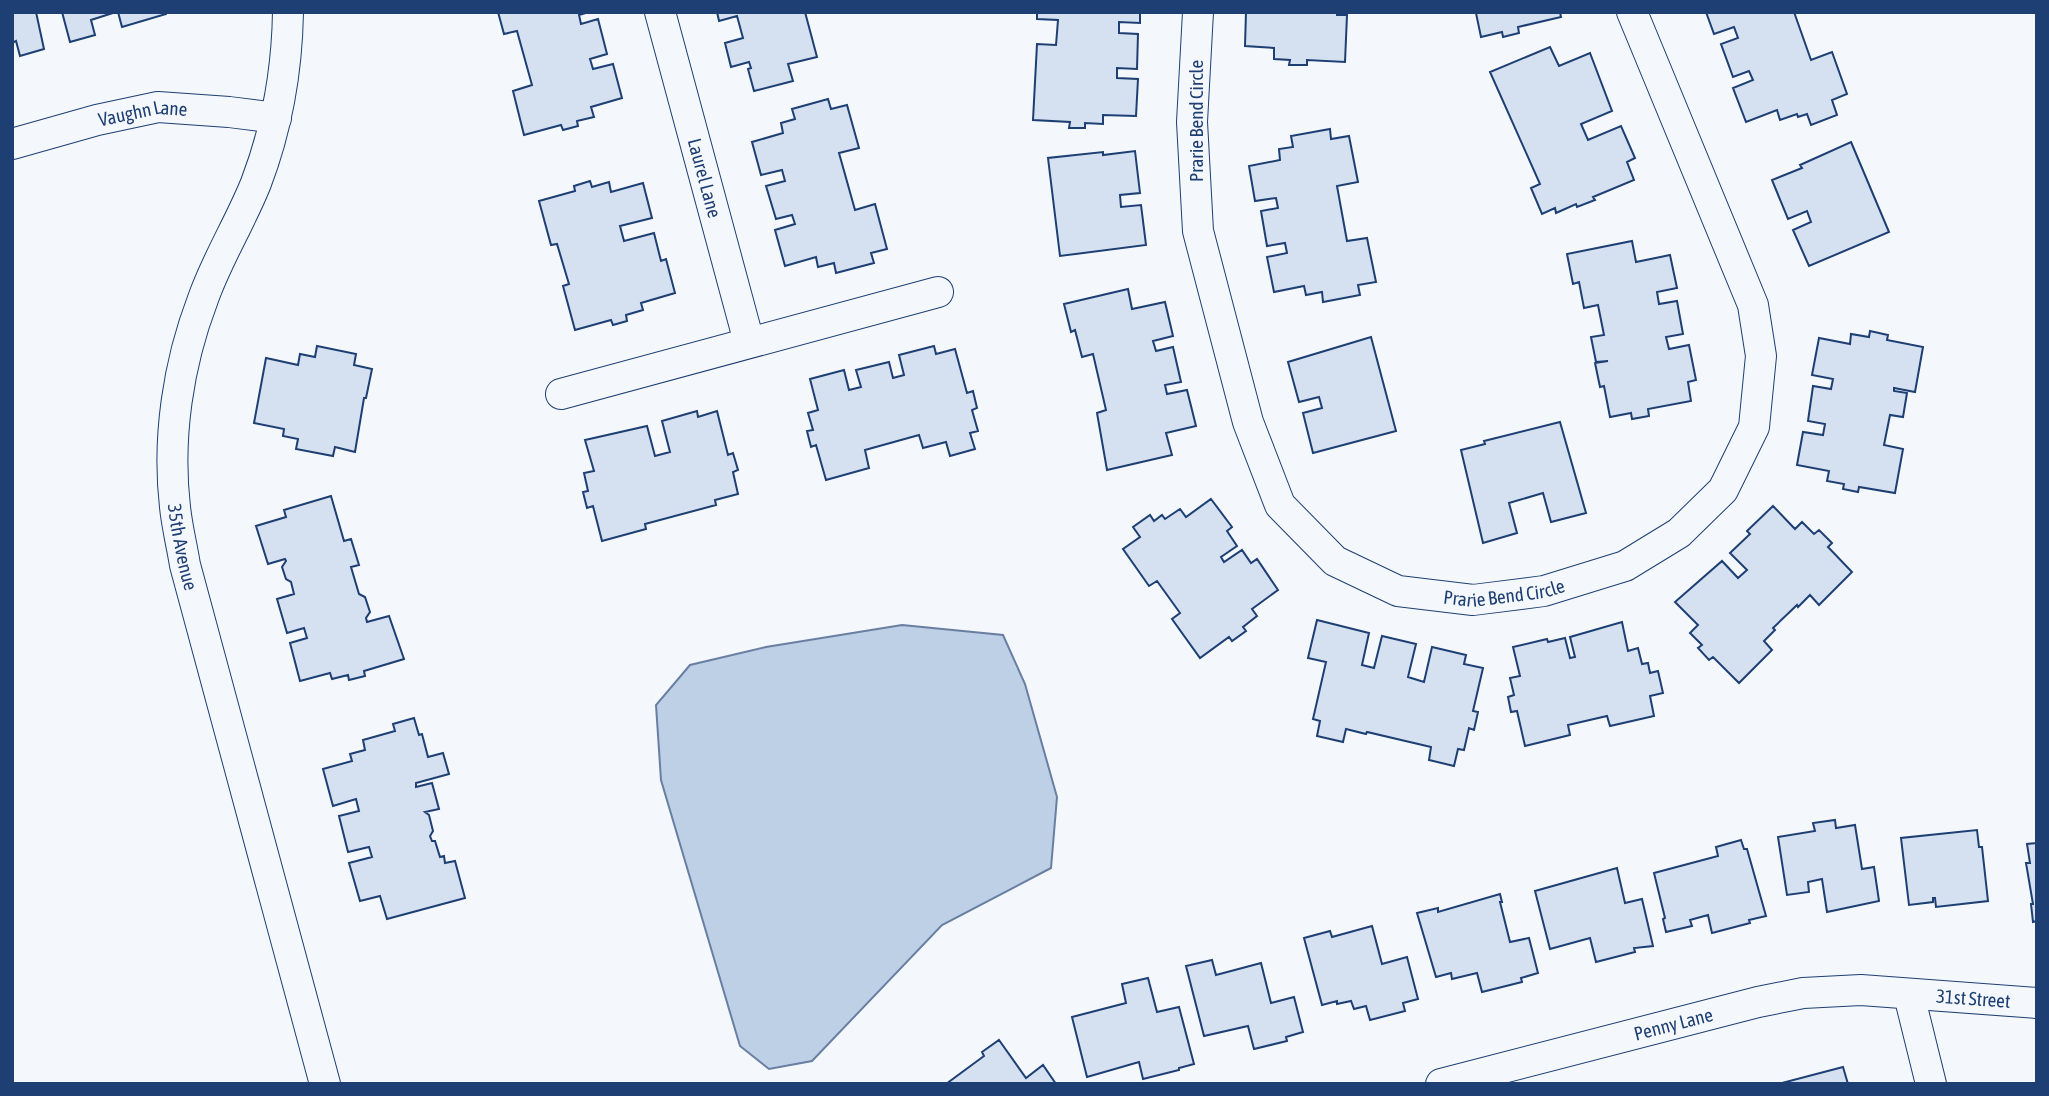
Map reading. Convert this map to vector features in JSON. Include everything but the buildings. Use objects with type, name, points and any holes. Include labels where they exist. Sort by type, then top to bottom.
[{"type":"street","name":"35th Avenue","points":[[288,12],[287,55],[276,118],[256,183],[203,298],[185,357],[176,403],[175,507],[185,565],[324,1084]]},
{"type":"street","name":"Laurel Lane","points":[[660,12],[749,341]]},
{"type":"street","name":"Prarie Bend Circle","points":[[1198,12],[1192,122],[1198,231],[1248,422],[1280,505],[1335,561],[1398,591],[1473,600],[1544,591],[1625,566],[1679,533],[1723,490],[1754,427],[1761,356],[1753,305],[1632,12]]},
{"type":"street","name":"Vaughn Lane","points":[[12,144],[97,120],[158,107],[276,118]]},
{"type":"street","points":[[561,394],[749,341],[939,292]]},
{"type":"street","name":"Penny Lane","points":[[1441,1084],[1758,1002],[1803,993],[1861,990],[1909,995]]},
{"type":"street","points":[[1909,995],[1931,1084]]},
{"type":"street","name":"31st Street","points":[[1909,995],[2037,1003]]},
{"type":"water","points":[[902,625],[1003,635],[1025,684],[1057,797],[1051,868],[942,925],[812,1061],[769,1069],[740,1046],[661,780],[656,705],[690,665],[766,647]]}]
